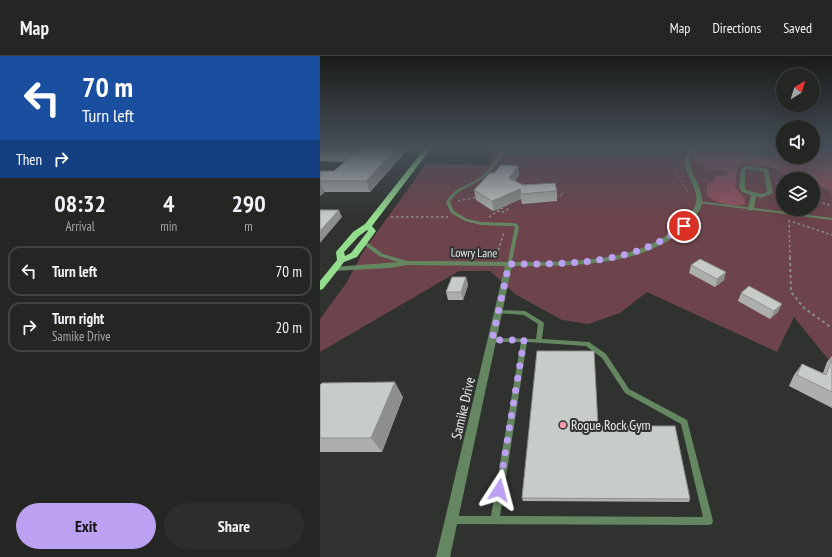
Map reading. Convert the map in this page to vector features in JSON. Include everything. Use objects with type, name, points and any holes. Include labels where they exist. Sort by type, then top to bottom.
[{"type":"main road","points":[[341,260],[340,252],[356,234],[368,226],[411,170]]},
{"type":"main road","points":[[320,287],[341,260],[354,255],[372,231],[368,226]]},
{"type":"street","points":[[690,170],[698,187],[699,202]]},
{"type":"street","points":[[743,170],[743,189],[748,193],[761,196],[770,193],[766,170]]},
{"type":"street","points":[[751,209],[754,195]]},
{"type":"street","name":"Lowry Lane","points":[[334,269],[390,266],[407,263],[568,264],[589,262],[639,251],[667,238],[684,226],[697,209],[699,202]]},
{"type":"street","name":"Lowry Lane","points":[[364,242],[381,255],[407,263]]},
{"type":"street","name":"Samike Drive","points":[[443,557],[509,264]]},
{"type":"lane","points":[[489,170],[484,176],[463,186],[453,194],[448,202],[449,207],[462,219],[488,225],[516,225],[517,227],[509,264]]},
{"type":"lane","points":[[699,202],[832,219]]},
{"type":"lane","points":[[499,312],[525,313],[541,323],[539,341]]},
{"type":"lane","points":[[452,520],[709,521],[684,422],[627,391],[604,356],[587,344],[524,340],[492,340]]},
{"type":"lane","points":[[494,520],[524,340]]},
{"type":"path","points":[[676,170],[691,196]]},
{"type":"path","points":[[820,182],[832,194]]},
{"type":"path","points":[[561,195],[563,195],[562,192]]},
{"type":"path","points":[[474,198],[472,196],[475,193]]},
{"type":"path","points":[[453,194],[461,195],[457,202],[458,205]]},
{"type":"path","points":[[555,194],[561,195]]},
{"type":"path","points":[[553,196],[561,195]]},
{"type":"path","points":[[457,202],[479,196]]},
{"type":"path","points":[[492,219],[486,219],[513,201]]},
{"type":"path","points":[[820,202],[832,206]]},
{"type":"path","points":[[495,206],[501,209]]},
{"type":"path","points":[[497,211],[506,211],[510,208]]},
{"type":"path","points":[[391,217],[452,217],[456,215]]},
{"type":"path","points":[[789,218],[790,292],[796,301],[809,314],[832,328]]},
{"type":"path","points":[[790,221],[832,234]]},
{"type":"path","points":[[497,255],[506,227]]},
{"type":"shaded area","points":[[421,170],[832,170],[832,364],[794,317],[777,352],[647,292],[620,313],[588,324],[562,320],[515,294],[490,271],[459,271],[320,352],[320,319],[347,282],[364,250]]},
{"type":"shaded area","points":[[719,170],[737,170],[735,186],[745,199],[745,204],[730,205],[719,202],[707,195],[707,185],[714,181],[715,175],[725,176],[729,173]]},
{"type":"shaded area","points":[[778,170],[832,170],[832,191],[820,187],[820,172],[780,172]]},
{"type":"building","points":[[376,170],[366,181],[320,181],[320,171]]},
{"type":"building","points":[[496,170],[515,170],[509,178],[523,185],[555,183],[557,191],[521,194],[520,189],[492,201],[474,190],[490,173],[494,173]]},
{"type":"building","points":[[320,210],[339,210],[320,231]]},
{"type":"building","points":[[700,259],[726,272],[717,279],[691,265]]},
{"type":"building","points":[[452,277],[466,277],[461,292],[446,292]]},
{"type":"building","points":[[749,286],[782,304],[774,311],[741,293]]},
{"type":"building","points":[[537,351],[594,351],[598,426],[675,426],[690,499],[522,498]]},
{"type":"building","points":[[832,359],[832,392],[797,375],[802,364],[826,375]]},
{"type":"building","points":[[395,382],[371,438],[320,438],[320,385],[322,383]]},
{"type":"place","name":"Rogue Rock Gym","points":[[563,425]]},
{"type":"route","points":[[499,490],[524,340],[492,340],[509,264],[568,264],[611,258],[639,251],[667,238],[684,226]]}]
